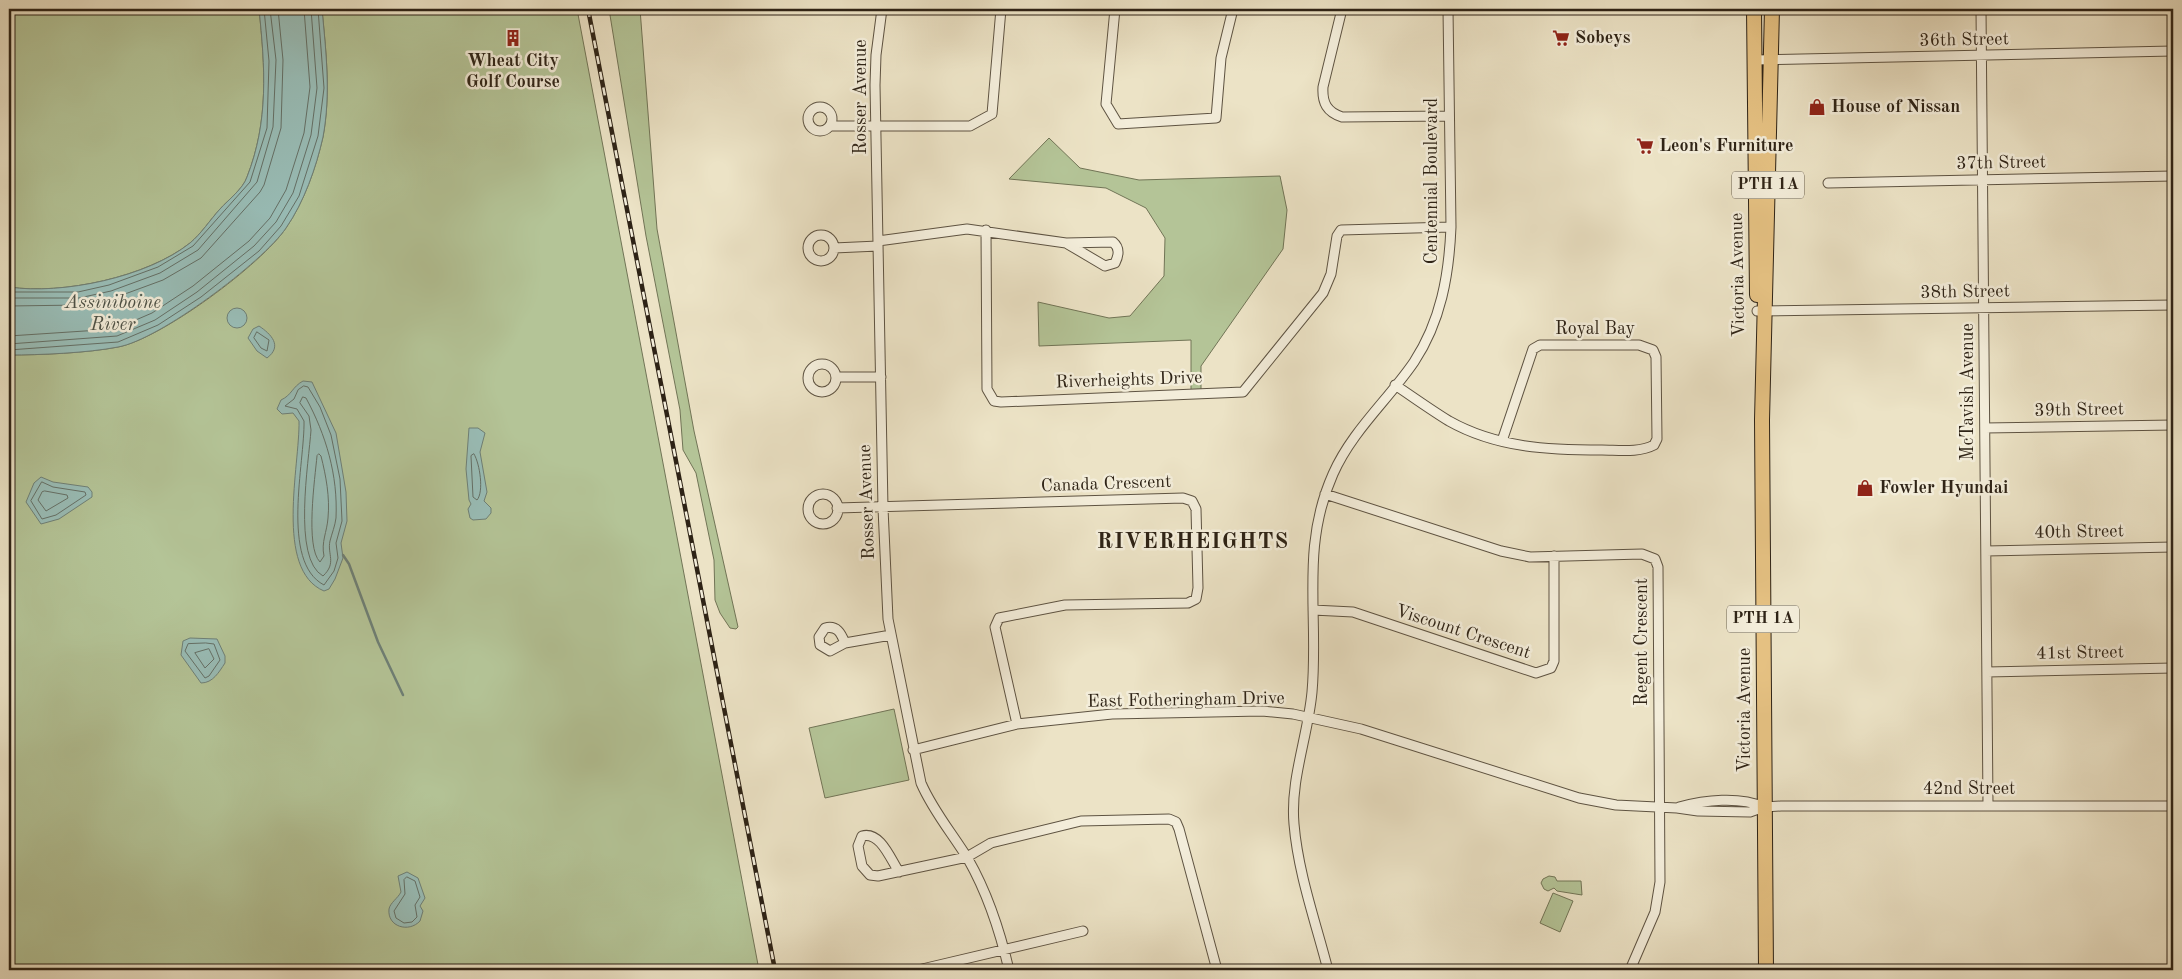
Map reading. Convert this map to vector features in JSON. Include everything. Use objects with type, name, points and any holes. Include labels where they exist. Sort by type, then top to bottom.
[{"type":"main road","name":"Victoria Avenue","points":[[1754,9],[1761,311],[1766,970]]},
{"type":"main road","name":"Victoria Avenue","points":[[1761,311],[1772,9]]},
{"type":"street","name":"Rosser Avenue","points":[[882,9],[876,55],[876,126],[883,508],[890,635],[921,783],[931,805],[966,857],[986,892],[1010,970]]},
{"type":"street","points":[[831,126],[970,126],[992,114],[1001,9]]},
{"type":"street","points":[[1115,9],[1106,104],[1118,124],[1216,118],[1221,58],[1233,9]]},
{"type":"street","points":[[1342,9],[1322,98],[1334,114],[1342,117],[1449,116]]},
{"type":"street","name":"Centennial Boulevard","points":[[1328,970],[1298,850],[1294,823],[1294,794],[1309,717],[1314,668],[1313,543],[1325,494],[1348,448],[1414,362],[1435,321],[1444,294],[1450,262],[1451,227],[1448,9]]},
{"type":"street","name":"McTavish Avenue","points":[[1981,9],[1988,805]]},
{"type":"street","name":"36th Street","points":[[1754,60],[2173,51]]},
{"type":"street","name":"37th Street","points":[[1828,183],[2173,176]]},
{"type":"street","name":"Riverheights Drive","points":[[986,230],[988,389],[994,401],[1001,402],[1243,392],[1323,293],[1335,262],[1337,236],[1341,230],[1451,227]]},
{"type":"street","points":[[834,248],[878,244],[945,231],[986,230],[1066,243],[1113,242],[1118,250],[1118,257],[1116,263],[1105,266],[1066,243]]},
{"type":"street","name":"38th Street","points":[[1761,311],[2173,305]]},
{"type":"street","name":"Royal Bay","points":[[1395,385],[1450,421],[1478,435],[1523,447],[1554,450],[1639,450],[1654,445],[1658,430],[1656,357],[1653,350],[1639,345],[1540,345],[1533,349],[1502,441]]},
{"type":"street","points":[[836,377],[881,377]]},
{"type":"street","name":"39th Street","points":[[1985,428],[2173,425]]},
{"type":"street","name":"Regent Crescent","points":[[1325,494],[1502,551],[1530,556],[1642,554],[1655,559],[1658,567],[1659,892],[1654,912],[1630,970]]},
{"type":"street","name":"Canada Crescent","points":[[883,508],[1182,498],[1192,501],[1196,510],[1198,588],[1196,599],[1188,603],[1065,605],[999,618],[995,627],[1017,724]]},
{"type":"street","points":[[837,508],[883,508]]},
{"type":"street","name":"40th Street","points":[[1986,551],[2173,547]]},
{"type":"street","name":"Viscount Crescent","points":[[1313,610],[1353,612],[1536,673],[1544,672],[1551,668],[1554,662],[1554,556]]},
{"type":"street","points":[[845,643],[890,635]]},
{"type":"street","name":"41st Street","points":[[1987,672],[2173,668]]},
{"type":"street","name":"East Fotheringham Drive","points":[[913,750],[1017,724],[1112,714],[1262,711],[1309,717],[1360,729],[1579,798],[1616,804],[1676,808],[1697,802],[1750,800],[1764,806]]},
{"type":"street","name":"42nd Street","points":[[1764,806],[2173,806]]},
{"type":"street","points":[[899,872],[877,838],[868,834],[862,836],[858,846],[865,870],[870,875],[878,876],[899,872],[966,857],[991,843],[1081,821],[1169,819],[1176,822],[1217,970]]},
{"type":"street","points":[[918,970],[1083,932]]},
{"type":"green space","points":[[9,9],[259,9],[264,94],[259,135],[254,156],[242,186],[190,243],[172,255],[151,265],[103,281],[54,288],[30,289],[9,287]]},
{"type":"green space","name":"Wheat City Golf Course","points":[[322,9],[577,9],[759,970],[205,970],[196,967],[161,965],[137,966],[117,970],[9,970],[9,355],[93,351],[118,347],[137,341],[159,330],[209,298],[256,261],[274,243],[286,228],[304,196],[317,161],[323,137],[327,89]]},
{"type":"green space","points":[[609,9],[640,9],[657,229],[694,431],[738,627],[736,629],[730,628],[720,613],[715,600],[714,560],[696,473],[683,450],[680,410],[646,236]]},
{"type":"green space","points":[[1049,138],[1080,168],[1139,180],[1280,176],[1287,210],[1283,249],[1201,366],[1201,393],[1191,393],[1191,340],[1039,346],[1038,302],[1109,318],[1130,316],[1164,276],[1165,238],[1146,208],[1106,188],[1009,179]]},
{"type":"green space","points":[[894,709],[909,780],[825,798],[809,728]]},
{"type":"green space","points":[[1549,876],[1555,877],[1557,881],[1581,881],[1582,895],[1557,891],[1554,888],[1548,891],[1544,889],[1541,883],[1543,879]]},
{"type":"green space","points":[[1553,893],[1573,901],[1560,932],[1540,923]]},
{"type":"water","name":"Assiniboine River","points":[[259,9],[322,9],[327,89],[323,137],[309,184],[286,228],[274,243],[256,260],[209,298],[158,330],[136,341],[118,347],[92,351],[9,355],[9,287],[30,289],[78,286],[104,281],[151,265],[172,255],[190,243],[242,186],[254,156],[262,115],[264,73]]},
{"type":"water","points":[[233,308],[241,308],[247,314],[247,322],[241,328],[233,328],[227,322],[227,314]]},
{"type":"water","points":[[259,326],[274,340],[274,349],[267,358],[257,351],[248,338],[253,329]]},
{"type":"water","points":[[303,381],[312,382],[336,433],[346,492],[347,521],[341,543],[343,558],[335,579],[329,589],[324,591],[309,579],[299,562],[294,540],[294,489],[299,421],[293,413],[282,414],[277,409],[281,400],[288,396]]},
{"type":"water","points":[[469,428],[478,428],[485,433],[480,452],[487,492],[484,501],[491,508],[491,513],[486,519],[473,520],[470,518],[468,509],[471,504],[466,469]]},
{"type":"water","points":[[41,477],[53,482],[88,487],[92,492],[92,497],[59,519],[41,524],[26,502],[34,483]]},
{"type":"water","points":[[190,638],[217,639],[225,656],[225,663],[215,676],[205,683],[201,683],[181,655],[183,641]]},
{"type":"water","points":[[407,872],[418,878],[425,898],[420,906],[423,911],[420,921],[410,927],[395,924],[389,915],[391,905],[401,892],[398,876]]},
{"type":"waterway","points":[[343,555],[349,564],[378,642],[403,695]]},
{"type":"railway","points":[[588,9],[775,970]]},
{"type":"place","name":"Wheat City Golf Course","points":[[513,38]]},
{"type":"place","name":"Sobeys","points":[[1561,38]]},
{"type":"place","name":"House of Nissan","points":[[1817,107]]},
{"type":"place","name":"Leon's Furniture","points":[[1645,146]]},
{"type":"place","name":"Fowler Hyundai","points":[[1865,488]]},
{"type":"district","name":"RIVERHEIGHTS","points":[[1193,542]]}]
